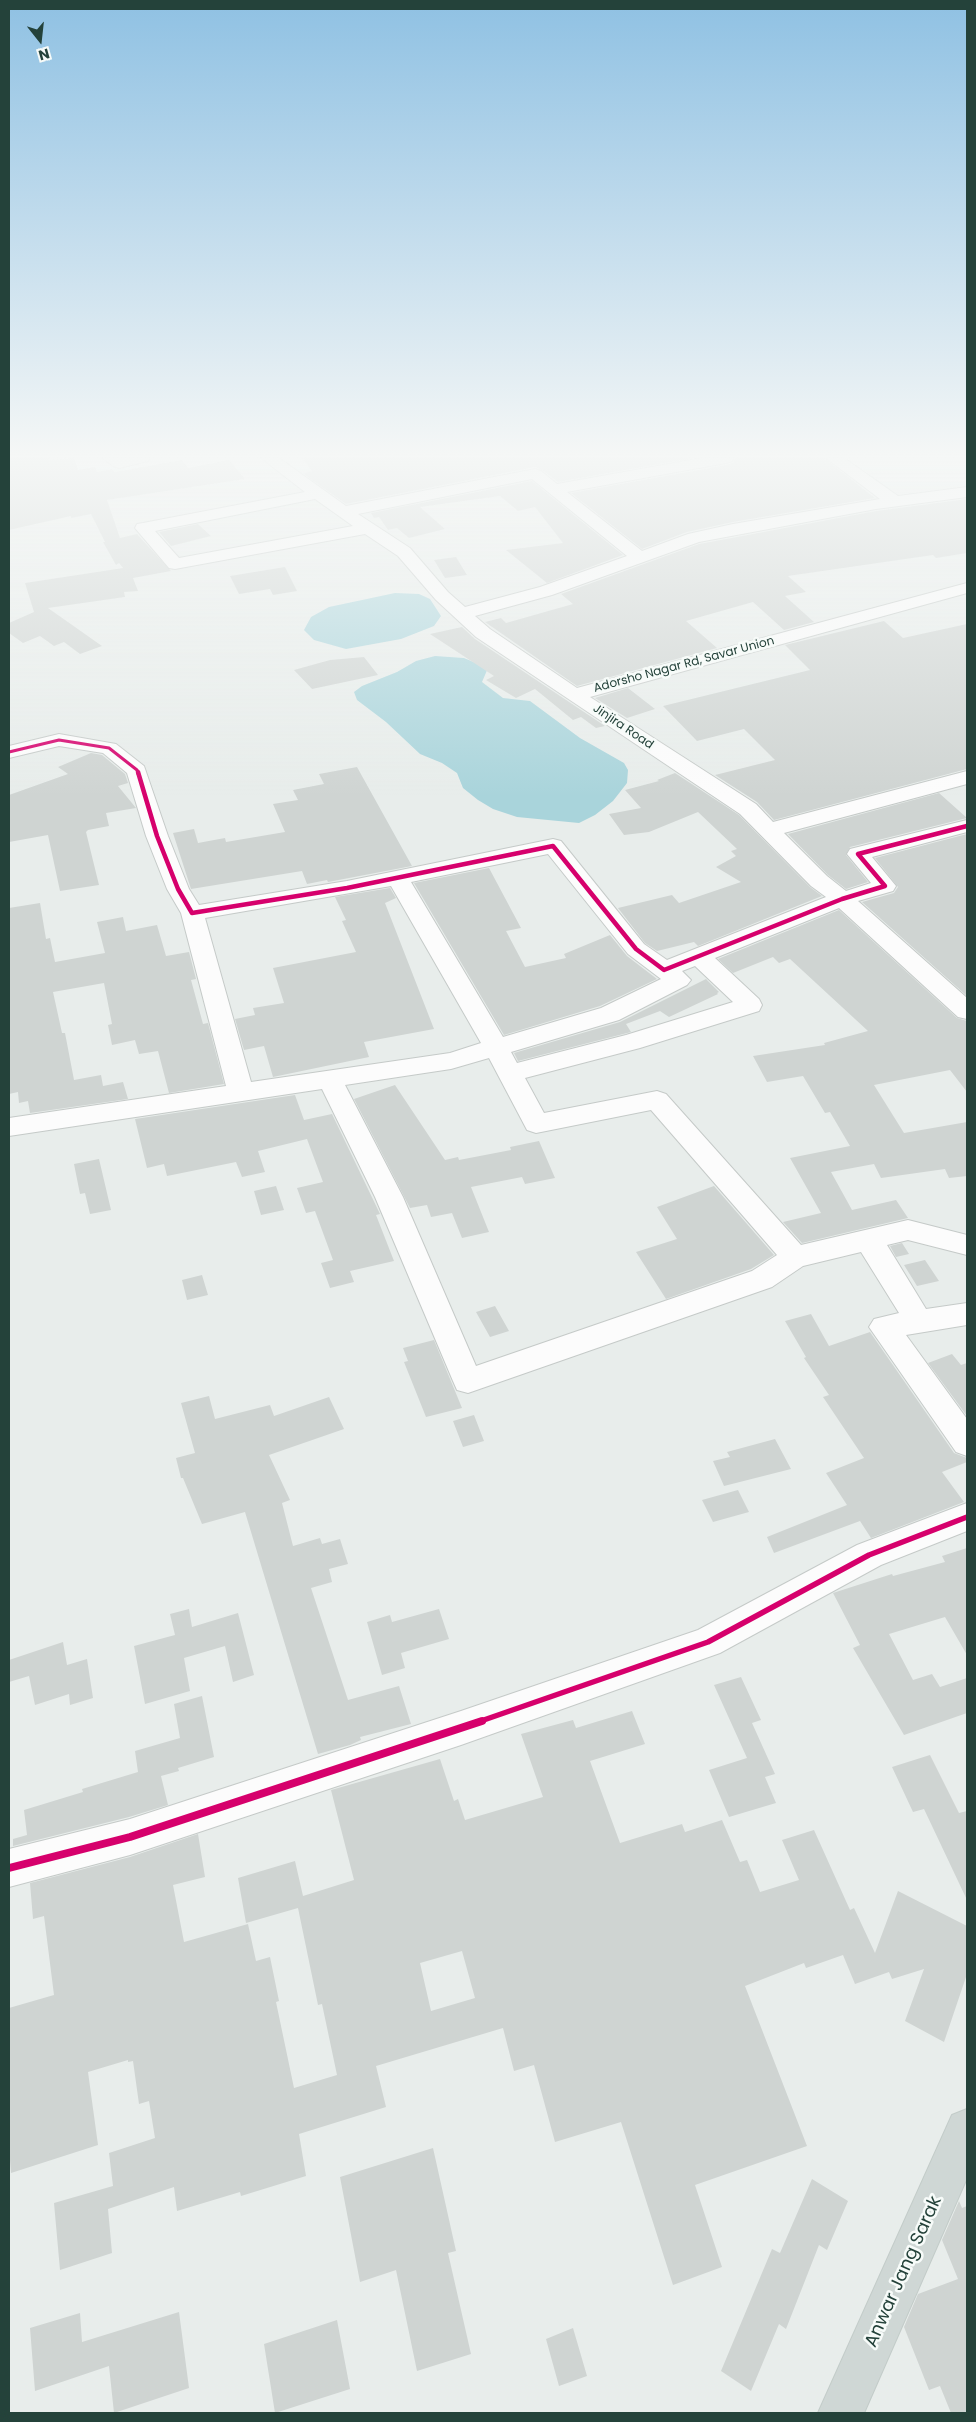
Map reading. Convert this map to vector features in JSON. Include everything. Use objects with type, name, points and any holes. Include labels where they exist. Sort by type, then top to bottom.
[{"type":"main road","name":"Anwar Jang Sarak","points":[[841,2413],[967,2130]]},
{"type":"street","name":"Jinjira Road","points":[[420,571],[442,596],[483,633],[748,809],[820,881],[967,1011]]},
{"type":"street","points":[[462,614],[546,591],[603,571]]},
{"type":"street","name":"Adorsho Nagar Rd, Savar Union","points":[[575,695],[967,588]]},
{"type":"street","points":[[9,752],[59,740],[109,748],[137,770],[156,836],[178,889],[192,913],[241,1093]]},
{"type":"street","points":[[769,830],[967,777]]},
{"type":"street","points":[[664,970],[842,899],[885,886],[858,854],[967,826]]},
{"type":"street","points":[[9,1126],[451,1061],[496,1047],[533,1039],[610,1014],[679,980],[636,949],[553,846],[397,878],[192,913]]},
{"type":"street","points":[[397,878],[496,1047],[536,1124],[657,1100],[795,1257]]},
{"type":"street","points":[[510,1073],[631,1042],[750,1005],[698,956]]},
{"type":"street","points":[[330,1080],[388,1196],[468,1381],[762,1279],[795,1257],[908,1230],[967,1245]]},
{"type":"street","points":[[868,1239],[918,1320]]},
{"type":"street","points":[[967,1314],[918,1320],[884,1327],[967,1443]]},
{"type":"street","points":[[9,1868],[130,1837],[461,1728],[708,1642],[869,1555],[967,1517]]},
{"type":"water","points":[[395,593],[419,594],[430,599],[441,616],[434,626],[401,639],[346,649],[314,640],[304,630],[311,617],[329,607]]},
{"type":"water","points":[[435,656],[464,658],[488,668],[482,682],[503,698],[530,701],[580,738],[624,763],[628,770],[627,783],[613,801],[595,815],[579,823],[517,817],[493,809],[478,800],[463,788],[457,773],[442,763],[420,754],[386,722],[357,700],[354,692],[362,686],[397,672],[416,661]]},
{"type":"building","points":[[103,571],[171,571],[133,578],[138,591],[124,592],[125,597],[48,608],[102,646],[80,654],[64,642],[54,646],[40,636],[23,643],[9,633],[9,623],[34,612],[25,583]]},
{"type":"building","points":[[260,571],[287,571],[297,591],[273,595],[270,589],[239,594],[230,576]]},
{"type":"building","points":[[441,571],[465,571],[467,575],[445,578]]},
{"type":"building","points":[[532,571],[579,571],[547,583]]},
{"type":"building","points":[[624,571],[822,571],[788,576],[806,592],[785,596],[814,622],[784,630],[753,602],[686,621],[717,648],[577,686],[485,622],[501,618],[506,623],[573,604],[561,594]]},
{"type":"building","points":[[884,621],[903,638],[967,624],[967,769],[774,820],[757,802],[715,775],[775,760],[744,729],[697,741],[663,706],[810,670],[785,645]]},
{"type":"building","points":[[462,627],[475,639],[605,726],[596,728],[581,717],[573,720],[535,689],[516,698],[486,680],[494,676],[430,634]]},
{"type":"building","points":[[364,657],[378,675],[312,689],[294,670],[330,660]]},
{"type":"building","points":[[628,688],[655,709],[627,718],[595,698]]},
{"type":"building","points":[[91,753],[102,755],[125,774],[128,783],[118,786],[136,808],[106,813],[109,826],[86,832],[99,885],[60,891],[48,835],[9,842],[9,795],[68,774],[58,767]]},
{"type":"building","points":[[357,767],[412,866],[328,882],[327,880],[307,884],[302,871],[191,889],[173,833],[194,829],[198,843],[225,838],[226,842],[285,832],[273,804],[298,800],[293,790],[324,784],[319,774]]},
{"type":"building","points":[[675,773],[739,815],[810,887],[822,896],[698,946],[694,942],[657,951],[645,943],[618,908],[672,895],[679,903],[741,882],[716,867],[736,856],[731,851],[737,849],[698,812],[649,832],[624,835],[609,814],[641,808],[625,790],[659,781],[657,780]]},
{"type":"building","points":[[939,793],[967,818],[850,847],[846,855],[868,882],[846,889],[828,875],[788,834]]},
{"type":"building","points":[[967,834],[967,996],[862,902],[894,893],[898,887],[875,858]]},
{"type":"building","points":[[489,868],[521,928],[506,931],[525,967],[566,958],[564,954],[610,935],[627,956],[657,979],[600,1006],[504,1035],[414,883]]},
{"type":"building","points":[[390,888],[396,898],[385,903],[434,1029],[364,1042],[369,1057],[273,1077],[264,1046],[244,1050],[235,1019],[255,1015],[253,1008],[284,1003],[273,968],[356,952],[342,921],[346,920],[335,897]]},
{"type":"building","points":[[40,903],[46,939],[50,938],[55,962],[105,953],[97,922],[123,917],[126,931],[157,925],[166,956],[189,952],[196,979],[191,980],[203,1024],[208,1023],[224,1084],[169,1093],[158,1051],[139,1054],[135,1040],[112,1045],[108,1025],[112,1024],[104,983],[53,992],[62,1033],[65,1033],[74,1080],[101,1075],[103,1086],[123,1082],[128,1099],[30,1113],[28,1101],[19,1103],[18,1092],[9,1094],[9,908]]},
{"type":"building","points":[[839,910],[957,1018],[967,1021],[967,1092],[950,1070],[874,1085],[904,1133],[967,1122],[967,1176],[949,1178],[945,1169],[881,1178],[874,1164],[831,1172],[852,1210],[896,1200],[908,1218],[802,1243],[783,1222],[821,1213],[790,1158],[850,1146],[830,1112],[825,1113],[803,1076],[767,1082],[753,1056],[825,1045],[824,1043],[868,1031],[790,959],[779,963],[773,957],[733,973],[718,959]]},
{"type":"building","points":[[706,979],[719,992],[718,994],[669,1017],[660,1011],[626,1024],[631,1032],[518,1061],[514,1053],[620,1022]]},
{"type":"building","points":[[395,1085],[445,1160],[458,1157],[459,1160],[511,1150],[510,1147],[539,1141],[555,1178],[525,1184],[522,1177],[471,1187],[489,1232],[462,1238],[452,1213],[431,1217],[427,1205],[410,1208],[354,1099]]},
{"type":"building","points":[[295,1095],[304,1120],[332,1114],[380,1214],[376,1215],[394,1261],[350,1271],[354,1282],[330,1288],[321,1263],[333,1260],[315,1211],[306,1213],[297,1188],[323,1182],[307,1139],[258,1151],[265,1172],[242,1177],[236,1162],[167,1176],[164,1164],[147,1168],[135,1119]]},
{"type":"building","points":[[99,1159],[111,1210],[90,1214],[85,1193],[80,1194],[74,1164]]},
{"type":"building","points":[[276,1186],[284,1210],[261,1215],[254,1191]]},
{"type":"building","points":[[714,1186],[774,1255],[751,1269],[666,1299],[636,1252],[677,1239],[657,1207]]},
{"type":"building","points":[[902,1243],[909,1254],[896,1257],[890,1246]]},
{"type":"building","points":[[925,1260],[939,1281],[917,1286],[904,1265]]},
{"type":"building","points":[[202,1275],[208,1295],[187,1300],[182,1280]]},
{"type":"building","points":[[495,1306],[509,1331],[490,1337],[476,1312]]},
{"type":"building","points":[[811,1314],[829,1346],[870,1332],[954,1453],[967,1458],[967,1462],[942,1472],[964,1502],[871,1538],[860,1521],[774,1553],[767,1537],[847,1505],[826,1473],[864,1458],[823,1397],[829,1395],[804,1358],[806,1357],[785,1321]]},
{"type":"building","points":[[434,1340],[462,1408],[426,1417],[404,1362],[408,1361],[403,1348]]},
{"type":"building","points":[[952,1354],[961,1365],[967,1363],[967,1416],[928,1363]]},
{"type":"building","points":[[209,1396],[215,1419],[270,1405],[274,1416],[329,1397],[344,1429],[269,1455],[290,1500],[282,1503],[293,1546],[320,1538],[322,1544],[340,1539],[348,1564],[329,1569],[332,1582],[311,1588],[348,1700],[399,1686],[411,1724],[360,1737],[361,1740],[350,1745],[318,1754],[245,1512],[202,1524],[183,1478],[181,1478],[176,1458],[195,1453],[181,1403]]},
{"type":"building","points":[[474,1415],[484,1441],[463,1447],[453,1421]]},
{"type":"building","points":[[775,1439],[791,1469],[724,1486],[713,1461],[730,1457],[727,1452]]},
{"type":"building","points":[[738,1490],[749,1512],[713,1522],[702,1500]]},
{"type":"building","points":[[967,1548],[967,1655],[945,1617],[889,1634],[913,1680],[932,1674],[940,1687],[967,1678],[967,1713],[904,1735],[853,1648],[860,1645],[833,1593],[892,1574],[893,1576],[945,1562],[942,1556]]},
{"type":"building","points":[[189,1609],[192,1627],[238,1613],[254,1675],[233,1682],[225,1646],[184,1658],[190,1691],[145,1704],[134,1646],[175,1635],[170,1614]]},
{"type":"building","points":[[439,1609],[449,1639],[401,1653],[405,1668],[382,1675],[367,1622],[390,1615],[392,1622]]},
{"type":"building","points":[[63,1642],[67,1665],[87,1659],[93,1698],[70,1705],[69,1694],[35,1705],[29,1676],[9,1682],[9,1660]]},
{"type":"building","points":[[741,1677],[761,1720],[752,1723],[775,1774],[765,1777],[776,1803],[729,1817],[709,1770],[747,1758],[714,1685]]},
{"type":"building","points":[[202,1696],[214,1757],[178,1768],[179,1771],[161,1776],[168,1805],[129,1817],[13,1846],[13,1839],[27,1835],[24,1810],[83,1792],[82,1789],[138,1772],[135,1751],[180,1738],[174,1704]]},
{"type":"building","points":[[632,1711],[645,1744],[590,1761],[620,1843],[682,1824],[685,1832],[722,1820],[740,1862],[747,1860],[760,1892],[799,1880],[782,1840],[814,1830],[850,1910],[854,1908],[875,1953],[898,1891],[967,1926],[967,1974],[944,2042],[905,2021],[924,1969],[892,1979],[889,1972],[855,1984],[843,1955],[806,1968],[804,1963],[745,1986],[807,2146],[695,2185],[722,2267],[673,2285],[621,2122],[555,2142],[534,2065],[514,2071],[503,2028],[376,2066],[386,2107],[299,2134],[306,2176],[241,2196],[240,2192],[177,2211],[174,2187],[108,2209],[112,2253],[60,2270],[54,2203],[113,2186],[109,2153],[155,2138],[149,2101],[139,2104],[133,2061],[128,2062],[128,2060],[88,2072],[98,2145],[11,2173],[9,2148],[9,2008],[54,1995],[44,1916],[33,1919],[30,1883],[130,1857],[198,1834],[205,1877],[173,1885],[184,1942],[248,1924],[256,1961],[270,1957],[279,2001],[276,2002],[294,2088],[337,2075],[322,2004],[318,2005],[298,1908],[246,1923],[238,1878],[295,1861],[303,1896],[354,1880],[331,1790],[440,1759],[454,1801],[458,1799],[465,1820],[543,1797],[521,1734],[573,1720],[576,1728]],"holes":[[[462,1951],[475,1998],[431,2011],[420,1963]]]},
{"type":"building","points":[[930,1755],[959,1813],[967,1811],[967,1900],[924,1809],[913,1812],[892,1767]]},
{"type":"building","points":[[433,2148],[456,2251],[448,2253],[471,2354],[417,2371],[396,2270],[360,2282],[340,2177]]},
{"type":"building","points":[[812,2179],[848,2201],[827,2250],[819,2245],[786,2329],[779,2324],[751,2391],[721,2371],[772,2249],[780,2253]]},
{"type":"building","points":[[959,2201],[962,2208],[967,2206],[967,2413],[951,2413],[940,2386],[929,2390],[904,2327],[918,2294],[958,2279],[942,2240]]},
{"type":"building","points":[[179,2312],[189,2388],[114,2413],[109,2366],[35,2391],[30,2328],[80,2313],[82,2342]]},
{"type":"building","points":[[337,2320],[350,2389],[275,2413],[264,2344]]},
{"type":"building","points":[[573,2328],[587,2376],[559,2386],[546,2339]]},
{"type":"cycle path","points":[[9,752],[59,740],[109,748],[137,770],[157,836],[178,889],[192,913],[347,888],[553,846],[636,949],[664,970],[842,899],[885,886],[858,854],[967,826]]},
{"type":"cycle path","points":[[9,1868],[130,1837],[461,1728],[708,1642],[869,1555],[967,1517]]}]
